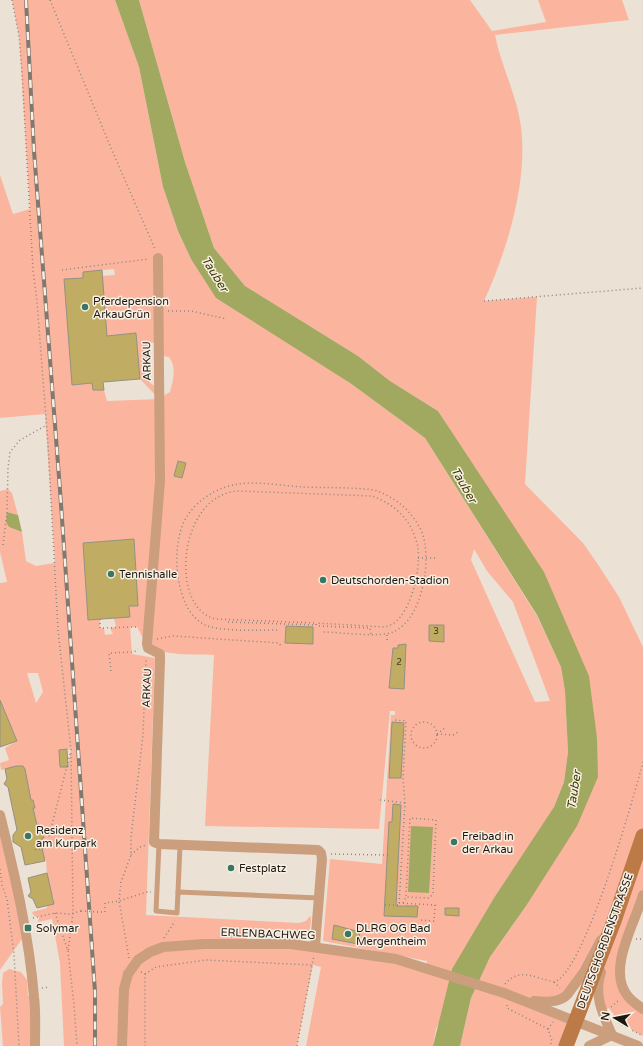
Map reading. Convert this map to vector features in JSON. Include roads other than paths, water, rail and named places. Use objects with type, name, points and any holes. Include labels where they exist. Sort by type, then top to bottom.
[{"type":"street","name":"ARKAU","points":[[158,258],[160,480],[147,644],[148,648],[160,654],[153,837],[154,842],[159,844]]},
{"type":"street","points":[[0,815],[19,893],[24,921],[35,999],[35,1046]]},
{"type":"street","name":"DEUTSCHORDENSTRASSE","points":[[566,1046],[614,921],[643,836]]},
{"type":"street","points":[[159,844],[312,850],[321,853],[315,946]]},
{"type":"street","points":[[643,896],[622,957],[619,972],[626,995],[643,1009]]},
{"type":"street","points":[[524,1001],[548,1002],[564,998],[584,972],[598,944],[614,921]]},
{"type":"street","points":[[589,1046],[612,1035],[597,993],[598,981],[609,945],[614,921]]},
{"type":"street","name":"ERLENBACHWEG","points":[[122,1046],[124,989],[133,966],[150,952],[163,947],[252,944],[315,946],[396,959],[444,973],[499,992],[638,1046]]},
{"type":"lane","points":[[159,844],[156,911],[177,913],[180,845]]},
{"type":"lane","points":[[178,892],[319,898]]},
{"type":"water","name":"Tauber","points":[[115,0],[139,0],[185,162],[214,248],[245,286],[358,356],[390,381],[438,411],[544,572],[589,676],[597,738],[598,777],[577,826],[526,906],[490,957],[471,998],[460,1046],[433,1046],[452,969],[494,898],[554,807],[564,782],[568,752],[565,691],[561,667],[537,615],[425,438],[350,383],[216,298],[191,259],[178,231],[163,187],[139,67]]},
{"type":"water","points":[[7,512],[18,515],[22,532],[9,527],[6,522]]},
{"type":"water","points":[[411,826],[433,827],[429,893],[408,892]]},
{"type":"railway","points":[[26,0],[34,151],[60,490],[95,992],[95,1046]]},
{"type":"place","name":"Pferdepension ArkauGrün","points":[[85,307]]},
{"type":"place","name":"Tennishalle","points":[[111,574]]},
{"type":"place","name":"Deutschorden-Stadion","points":[[323,580]]},
{"type":"place","name":"Residenz am Kurpark","points":[[28,836]]},
{"type":"place","name":"Freibad in der Arkau","points":[[454,842]]},
{"type":"place","name":"Festplatz","points":[[231,868]]},
{"type":"place","name":"Solymar","points":[[28,928]]},
{"type":"place","name":"DLRG OG Bad Mergentheim","points":[[348,934]]}]
